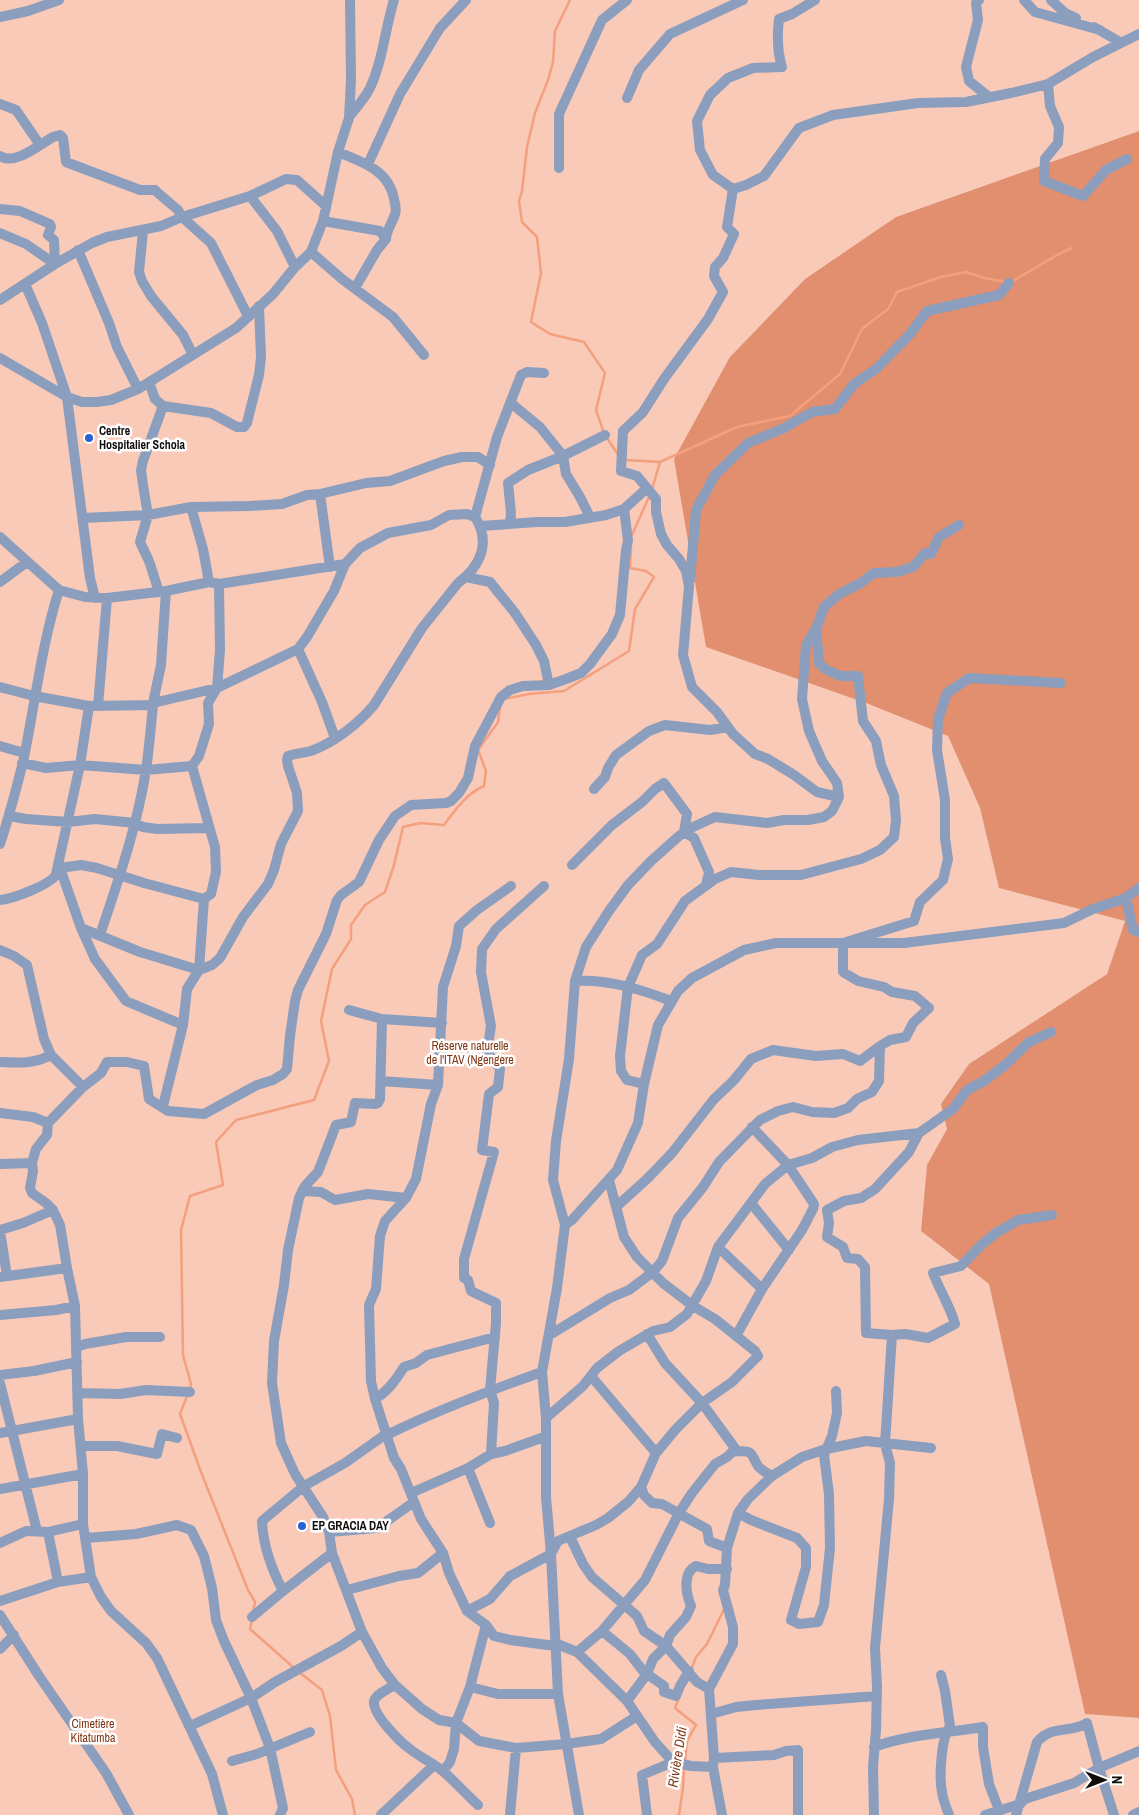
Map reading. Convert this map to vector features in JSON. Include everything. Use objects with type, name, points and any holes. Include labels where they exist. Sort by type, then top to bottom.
[{"type":"street","points":[[0,17],[59,0]]},
{"type":"street","points":[[0,358],[67,397],[82,402],[111,400],[138,389],[192,353],[236,328],[273,294],[295,267],[311,252],[323,221],[338,152],[349,118],[351,80],[350,0]]},
{"type":"street","points":[[349,118],[369,91],[376,74],[382,54],[387,22],[394,0]]},
{"type":"street","points":[[368,164],[400,94],[440,28],[466,0]]},
{"type":"street","points":[[559,168],[559,114],[602,20],[628,0]]},
{"type":"street","points":[[627,98],[640,70],[670,34],[742,0]]},
{"type":"street","points":[[732,189],[712,175],[700,150],[697,121],[710,95],[728,78],[753,68],[782,68],[778,49],[779,19],[792,14],[815,0]]},
{"type":"street","points":[[979,0],[976,3],[978,20],[966,68],[970,82],[990,98]]},
{"type":"street","points":[[1024,0],[1035,12],[1100,30]]},
{"type":"street","points":[[1051,0],[1065,13],[1120,42]]},
{"type":"street","points":[[732,189],[746,185],[764,176],[799,128],[833,115],[918,103],[966,102],[1048,84],[1120,42],[1139,34]]},
{"type":"street","points":[[1048,84],[1050,106],[1059,127],[1058,143],[1045,159],[1044,181],[1083,196],[1106,170],[1128,159]]},
{"type":"street","points":[[0,104],[16,110],[40,145]]},
{"type":"street","points":[[0,156],[7,160],[18,157],[53,137],[60,136],[66,162],[140,190],[155,190],[178,210],[182,218],[212,243],[248,316]]},
{"type":"street","points":[[338,152],[368,164],[388,182],[393,195],[396,214],[387,230],[386,239],[377,250],[355,288]]},
{"type":"street","points":[[0,300],[78,250],[107,238],[143,231],[250,196],[286,179],[292,178],[297,180],[326,206]]},
{"type":"street","points":[[689,586],[686,571],[680,559],[667,545],[662,534],[656,512],[656,499],[637,476],[621,471],[623,431],[644,412],[664,378],[708,319],[723,292],[714,276],[715,267],[723,258],[734,234],[727,228],[732,189]]},
{"type":"street","points":[[250,196],[277,231],[295,267]]},
{"type":"street","points":[[0,210],[20,211],[50,224],[51,227],[48,235],[54,240],[54,264]]},
{"type":"street","points":[[323,221],[380,231],[386,239]]},
{"type":"street","points":[[143,231],[139,272],[142,281],[151,296],[183,335],[192,353]]},
{"type":"street","points":[[0,233],[26,244],[54,264]]},
{"type":"street","points":[[78,250],[109,323],[117,347],[138,389]]},
{"type":"street","points":[[311,252],[342,279],[394,317],[424,355]]},
{"type":"street","points":[[839,797],[817,792],[768,759],[755,754],[733,734],[717,712],[692,687],[683,655],[696,510],[714,474],[748,443],[784,428],[812,412],[835,409],[854,384],[876,368],[910,334],[927,311],[999,295],[1009,283]]},
{"type":"street","points":[[25,284],[42,323],[67,397],[90,578],[95,598]]},
{"type":"street","points":[[150,382],[155,399],[163,406],[211,413],[237,426],[244,426],[256,385],[261,357],[259,306]]},
{"type":"street","points":[[475,516],[497,437],[521,375],[527,372],[544,373]]},
{"type":"street","points":[[510,403],[540,427],[563,456],[566,474],[580,496],[590,517]]},
{"type":"street","points":[[100,935],[121,875],[135,823],[146,770],[153,704],[160,666],[163,592],[140,542],[148,515],[141,470],[148,445],[163,406]]},
{"type":"street","points":[[510,524],[511,513],[508,482],[528,470],[563,456],[605,435]]},
{"type":"street","points":[[82,518],[148,515],[192,507],[282,504],[307,495],[320,494],[366,483],[390,481],[444,461],[462,457],[478,456],[490,464]]},
{"type":"street","points":[[481,526],[565,522],[606,515],[624,509],[646,488]]},
{"type":"street","points":[[320,494],[330,566]]},
{"type":"street","points":[[163,1106],[183,1025],[187,989],[198,970],[204,899],[211,894],[216,872],[215,847],[208,828],[192,766],[199,756],[209,724],[208,703],[217,688],[220,650],[214,583],[192,507]]},
{"type":"street","points":[[223,1815],[212,1774],[157,1658],[146,1643],[112,1611],[101,1597],[91,1577],[84,1524],[84,1474],[78,1419],[75,1306],[67,1268],[64,1238],[60,1226],[53,1210],[32,1193],[30,1188],[33,1171],[32,1163],[36,1149],[47,1135],[48,1123],[83,1087],[101,1073],[107,1062],[127,1062],[144,1066],[149,1099],[163,1106],[168,1111],[204,1114],[257,1085],[274,1080],[283,1074],[287,1069],[290,1036],[298,990],[326,934],[338,900],[341,895],[359,882],[379,840],[395,816],[411,806],[435,805],[452,801],[468,778],[475,746],[501,697],[510,690],[523,686],[548,686],[581,673],[612,634],[620,615],[628,541],[624,509]]},
{"type":"street","points":[[0,687],[34,696],[93,706],[153,704],[217,688],[298,649],[334,591],[345,564],[360,548],[388,532],[431,525],[449,515],[467,514],[475,516],[481,526],[483,549],[479,561],[466,577],[458,582],[422,628],[374,705],[365,715],[335,738],[311,751],[288,756],[287,760],[297,793],[298,811],[281,844],[268,884],[243,916],[220,958],[212,965],[198,970],[140,952],[81,928]]},
{"type":"street","points":[[578,1815],[558,1694],[551,1554],[546,1497],[544,1437],[546,1418],[542,1372],[557,1288],[565,1225],[553,1180],[556,1141],[569,1059],[575,981],[586,947],[608,911],[645,867],[684,832],[715,817],[727,820],[767,823],[824,817],[832,811],[839,797],[837,783],[822,761],[809,731],[802,699],[806,645],[816,629],[824,608],[839,594],[874,573],[896,572],[912,567],[925,553],[931,554],[939,537],[959,525]]},
{"type":"street","points":[[0,537],[59,590],[95,598],[163,592],[345,564]]},
{"type":"street","points":[[0,582],[27,562]]},
{"type":"street","points":[[466,577],[490,582],[515,613],[536,645],[544,662],[548,686]]},
{"type":"street","points":[[0,844],[24,758],[34,696],[59,590]]},
{"type":"street","points":[[107,598],[93,706],[58,872],[95,959],[126,1001],[183,1025]]},
{"type":"street","points":[[644,1084],[627,1080],[621,1071],[620,1056],[628,986],[642,955],[657,944],[685,901],[715,879],[731,872],[759,875],[801,875],[862,859],[880,850],[894,837],[896,820],[894,796],[881,765],[876,741],[864,721],[858,676],[840,676],[825,670],[819,663],[816,629]]},
{"type":"street","points":[[298,649],[322,702],[335,738]]},
{"type":"street","points":[[843,943],[914,921],[920,902],[944,880],[948,859],[945,838],[945,800],[937,742],[938,719],[947,693],[969,678],[1061,683]]},
{"type":"street","points":[[594,789],[605,777],[616,755],[649,731],[665,726],[710,730],[728,727]]},
{"type":"street","points":[[0,746],[46,768],[80,765],[146,770],[192,766]]},
{"type":"street","points":[[572,865],[612,826],[664,783],[687,814],[684,832]]},
{"type":"street","points":[[9,816],[68,822],[95,819],[135,823],[143,827],[157,829],[208,828]]},
{"type":"street","points":[[684,832],[694,838],[709,872],[706,885]]},
{"type":"street","points":[[0,900],[6,900],[32,891],[58,872],[81,865],[204,899]]},
{"type":"street","points":[[511,886],[477,910],[459,926],[456,946],[443,987],[438,1084],[431,1104],[416,1179],[406,1198],[385,1221],[380,1236],[376,1289],[370,1306],[371,1381],[375,1400],[394,1458],[401,1469],[421,1518],[443,1553],[449,1573],[467,1611],[486,1625],[494,1636],[510,1640],[555,1645],[577,1652],[626,1701],[655,1742],[681,1764]]},
{"type":"street","points":[[491,1454],[494,1403],[490,1390],[496,1303],[470,1292],[468,1280],[464,1278],[464,1259],[494,1152],[482,1150],[489,1094],[498,1087],[500,1069],[487,1052],[491,1026],[481,972],[482,949],[496,929],[544,886]]},
{"type":"street","points":[[565,1225],[572,1220],[617,1170],[638,1123],[644,1084],[658,1025],[678,991],[692,978],[744,950],[776,943],[904,943],[1064,923],[1093,909],[1126,898],[1139,888]]},
{"type":"street","points":[[1126,898],[1133,930],[1139,932]]},
{"type":"street","points":[[616,1208],[666,1159],[714,1098],[734,1080],[751,1058],[773,1050],[816,1056],[843,1054],[860,1061],[890,1040],[906,1037],[913,1023],[929,1008],[915,996],[892,992],[884,987],[858,980],[844,972],[843,943]]},
{"type":"street","points":[[0,950],[27,964],[37,1015],[51,1055],[83,1087]]},
{"type":"street","points":[[575,981],[595,980],[628,986],[671,1001]]},
{"type":"street","points":[[349,1010],[382,1019],[442,1023]]},
{"type":"street","points":[[382,1019],[381,1081],[378,1103],[355,1103],[351,1122],[336,1125],[318,1172],[302,1191],[297,1206],[274,1341],[272,1383],[280,1443],[295,1474],[319,1510],[329,1532],[332,1553],[362,1632],[382,1668],[422,1709],[440,1720],[456,1723],[479,1741],[516,1748],[601,1739],[637,1716]]},
{"type":"street","points":[[546,1418],[583,1386],[597,1368],[619,1351],[653,1331],[670,1327],[680,1321],[692,1306],[706,1281],[718,1247],[765,1184],[788,1165],[812,1158],[832,1147],[858,1140],[919,1132],[953,1108],[968,1090],[984,1081],[1005,1065],[1029,1042],[1051,1032]]},
{"type":"street","points":[[551,1323],[553,1333],[602,1303],[629,1290],[653,1272],[662,1261],[678,1218],[720,1162],[760,1120],[778,1111],[793,1107],[812,1112],[834,1113],[848,1108],[857,1098],[872,1092],[879,1081],[880,1046]]},
{"type":"street","points":[[0,1062],[27,1063],[41,1060],[51,1055]]},
{"type":"street","points":[[381,1081],[438,1084]]},
{"type":"street","points":[[0,1113],[33,1117],[48,1123]]},
{"type":"street","points":[[736,1336],[762,1289],[789,1250],[813,1210],[814,1204],[788,1165],[752,1127]]},
{"type":"street","points":[[919,1132],[909,1152],[875,1190],[862,1198],[844,1201],[828,1210],[827,1237],[843,1247],[847,1258],[858,1259],[865,1267],[866,1333],[905,1334],[928,1338],[955,1324],[950,1307],[941,1293],[933,1274],[961,1266],[996,1233],[1018,1220],[1052,1215]]},
{"type":"street","points":[[0,1164],[32,1163]]},
{"type":"street","points":[[467,1611],[490,1599],[510,1576],[551,1554],[558,1541],[608,1518],[628,1502],[641,1487],[656,1453],[676,1429],[702,1403],[732,1382],[758,1356],[755,1351],[715,1319],[692,1306],[637,1257],[624,1237],[609,1180]]},
{"type":"street","points":[[302,1191],[321,1192],[335,1200],[368,1194],[406,1198]]},
{"type":"street","points":[[751,1203],[789,1250]]},
{"type":"street","points":[[53,1210],[23,1223],[0,1230],[3,1276],[67,1268]]},
{"type":"street","points":[[718,1247],[762,1289]]},
{"type":"street","points":[[0,1315],[56,1310],[75,1306]]},
{"type":"street","points":[[647,1334],[665,1363],[702,1403],[737,1451]]},
{"type":"street","points":[[874,1815],[873,1767],[877,1696],[874,1648],[889,1499],[890,1463],[885,1444],[892,1335]]},
{"type":"street","points":[[76,1347],[126,1337],[160,1337]]},
{"type":"street","points":[[375,1400],[385,1393],[404,1367],[416,1363],[427,1355],[495,1337]]},
{"type":"street","points":[[0,1375],[34,1371],[77,1362]]},
{"type":"street","points":[[282,1591],[268,1558],[263,1537],[262,1520],[304,1486],[345,1463],[386,1434],[490,1390],[542,1372]]},
{"type":"street","points":[[590,1376],[656,1453]]},
{"type":"street","points":[[0,1383],[37,1531]]},
{"type":"street","points":[[78,1393],[120,1394],[146,1390],[190,1392]]},
{"type":"street","points":[[738,1513],[759,1524],[797,1538],[806,1548],[806,1567],[791,1620],[799,1624],[818,1622],[824,1605],[830,1548],[829,1494],[824,1455],[832,1436],[837,1413],[836,1391]]},
{"type":"street","points":[[0,1432],[78,1419]]},
{"type":"street","points":[[81,1446],[117,1446],[157,1454],[162,1434],[177,1438]]},
{"type":"street","points":[[329,1532],[377,1528],[412,1498],[491,1454],[544,1437]]},
{"type":"street","points":[[722,1815],[714,1762],[709,1689],[733,1644],[733,1627],[723,1590],[727,1569],[727,1548],[738,1513],[748,1499],[772,1476],[802,1457],[826,1449],[866,1441],[931,1448]]},
{"type":"street","points":[[577,1652],[602,1631],[645,1580],[679,1513],[715,1464],[732,1452],[748,1451],[755,1457],[759,1467],[772,1476]]},
{"type":"street","points":[[468,1468],[490,1523]]},
{"type":"street","points":[[0,1489],[84,1474]]},
{"type":"street","points":[[641,1487],[644,1495],[652,1502],[662,1504],[707,1529],[709,1541],[727,1548]]},
{"type":"street","points":[[0,1543],[26,1531],[48,1532],[84,1524]]},
{"type":"street","points":[[86,1538],[136,1534],[177,1525],[191,1530],[204,1556],[212,1588],[216,1620],[251,1698],[270,1748],[283,1808],[280,1815]]},
{"type":"street","points":[[48,1532],[58,1582]]},
{"type":"street","points":[[570,1537],[583,1564],[592,1577],[638,1616],[644,1631],[666,1646],[697,1682],[709,1689]]},
{"type":"street","points":[[252,1616],[332,1553]]},
{"type":"street","points":[[347,1590],[399,1576],[418,1573],[443,1553]]},
{"type":"street","points":[[626,1701],[647,1674],[653,1659],[666,1646],[670,1635],[686,1617],[691,1606],[688,1598],[687,1576],[692,1568],[696,1566],[708,1569],[727,1569]]},
{"type":"street","points":[[0,1601],[58,1582],[91,1577]]},
{"type":"street","points":[[0,1615],[38,1676],[106,1773],[129,1815]]},
{"type":"street","points":[[443,1771],[450,1762],[454,1749],[456,1723],[470,1687],[486,1625]]},
{"type":"street","points":[[602,1631],[630,1654],[647,1674],[664,1686],[664,1692],[676,1696],[680,1686],[691,1673]]},
{"type":"street","points":[[190,1726],[251,1698],[362,1632]]},
{"type":"street","points":[[0,1649],[14,1635]]},
{"type":"street","points":[[941,1675],[946,1691],[950,1726],[945,1732],[941,1773],[944,1804],[949,1815]]},
{"type":"street","points":[[396,1684],[377,1696],[374,1701],[380,1718],[409,1749],[443,1771],[478,1805]]},
{"type":"street","points":[[470,1687],[498,1694],[558,1694]]},
{"type":"street","points":[[711,1714],[736,1707],[877,1696]]},
{"type":"street","points":[[1016,1815],[1036,1742],[1044,1733],[1067,1728],[1078,1728],[1087,1722],[1114,1815]]},
{"type":"street","points":[[874,1747],[887,1742],[983,1727],[983,1747],[989,1784],[999,1810]]},
{"type":"street","points":[[232,1762],[257,1754],[310,1732]]},
{"type":"street","points":[[510,1815],[516,1748]]},
{"type":"street","points":[[647,1815],[642,1775],[681,1764],[774,1755],[798,1750],[798,1815]]},
{"type":"street","points":[[985,1815],[1020,1804],[1025,1799],[1074,1783],[1099,1768],[1139,1751]]},
{"type":"street","points":[[381,1815],[433,1766]]},
{"type":"street","points":[[1020,1804],[1026,1815]]},
{"type":"street","points":[[1133,1815],[1139,1812]]},
{"type":"green space","name":"Réserve naturelle de l'ITAV (Ngengere","points":[[0,0],[1139,0],[1139,131],[896,217],[805,279],[730,357],[866,703],[948,736],[980,808],[999,888],[1125,921],[1107,974],[969,1064],[947,1129],[927,1165],[921,1231],[989,1284],[1085,1714],[1139,1718],[1139,1815],[0,1815]]},
{"type":"shaded area","points":[[1139,131],[1139,1718],[1085,1714],[989,1284],[921,1231],[927,1165],[947,1129],[941,1104],[969,1064],[1107,974],[1125,921],[999,888],[980,808],[948,736],[866,703],[706,647],[674,459],[730,357],[805,279],[896,217]]},
{"type":"waterway","points":[[570,0],[555,31],[553,62],[535,113],[527,147],[522,191],[519,201],[522,222],[537,237],[541,273],[531,322],[550,334],[584,342],[605,373],[596,410],[604,433]]},
{"type":"waterway","points":[[1011,282],[1072,248]]},
{"type":"waterway","points":[[625,460],[660,462],[737,427],[790,416],[840,374],[862,329],[888,309],[897,292],[941,277],[966,272],[1006,282]]},
{"type":"waterway","points":[[607,438],[619,456]]},
{"type":"waterway","points":[[652,489],[660,462]]},
{"type":"waterway","points":[[631,537],[649,497]]},
{"type":"waterway","points":[[504,699],[529,694],[564,691],[629,651],[635,609],[654,577],[646,571],[630,568],[631,548]]},
{"type":"waterway","points":[[190,1388],[191,1384],[183,1355],[181,1230],[190,1196],[223,1185],[216,1142],[236,1120],[314,1100],[329,1061],[321,1021],[332,969],[351,939],[351,925],[365,905],[385,892],[403,827],[420,823],[444,825],[466,798],[484,786],[486,771],[478,750],[498,722],[500,707]]},
{"type":"waterway","points":[[187,1396],[180,1414],[248,1590],[255,1602],[253,1612]]},
{"type":"waterway","name":"Rivière Didi","points":[[691,1670],[696,1657],[707,1644],[725,1607]]},
{"type":"waterway","points":[[252,1620],[250,1629],[293,1667]]},
{"type":"waterway","points":[[299,1672],[322,1690],[330,1716],[336,1770],[352,1799],[355,1815]]},
{"type":"waterway","name":"Rivière Didi","points":[[679,1698],[675,1708],[696,1725],[687,1741],[685,1761]]},
{"type":"waterway","name":"Rivière Didi","points":[[679,1815],[684,1767]]},
{"type":"place","name":"Centre Hospitalier Schola","points":[[89,438]]},
{"type":"place","name":"EP GRACIA DAY","points":[[302,1526]]},
{"type":"park label","name":"Cimetière Kitatumba","points":[[93,1731]]}]
